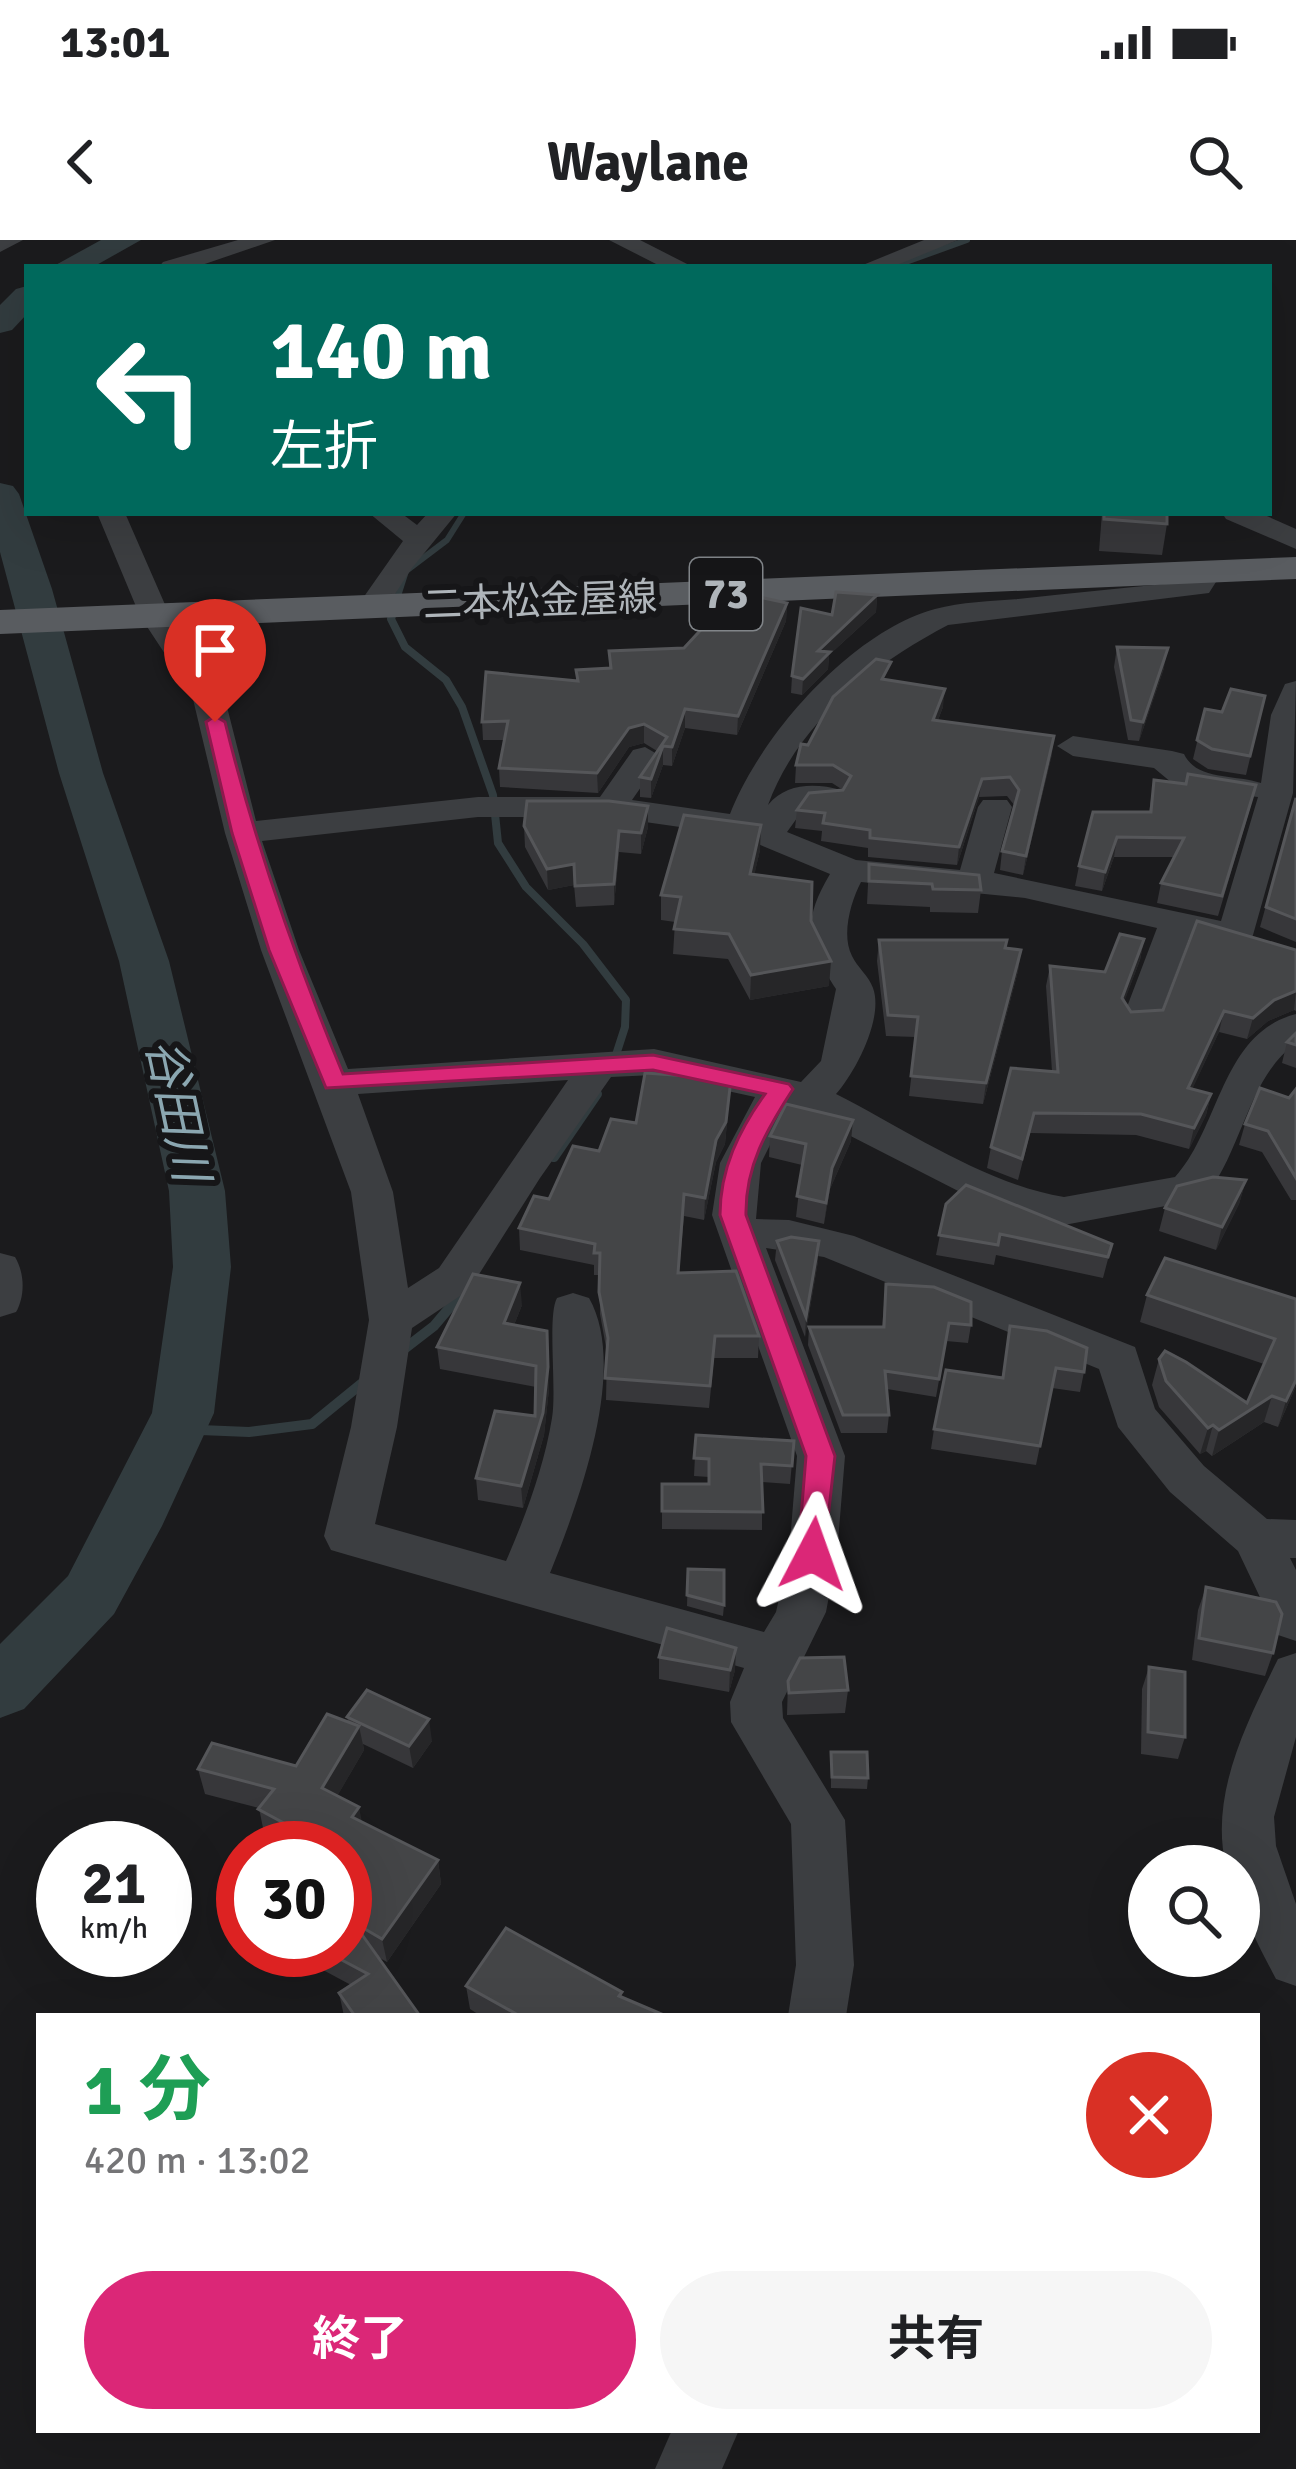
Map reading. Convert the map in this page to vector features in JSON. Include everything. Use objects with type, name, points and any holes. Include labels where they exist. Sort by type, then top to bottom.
[{"type":"main road","name":"二本松金屋線","points":[[0,622],[371,608],[980,597],[1118,589],[1205,574],[1296,568]]},
{"type":"street","points":[[0,245],[10,240]]},
{"type":"street","points":[[180,264],[263,240]]},
{"type":"street","points":[[621,240],[674,264]]},
{"type":"street","points":[[878,264],[946,240]]},
{"type":"street","points":[[112,516],[147,616],[208,695],[242,833],[280,950],[372,1192],[392,1320],[374,1427],[348,1536],[774,1656]]},
{"type":"street","points":[[387,516],[422,542]]},
{"type":"street","points":[[371,608],[400,563],[441,516]]},
{"type":"street","points":[[1243,516],[1296,540]]},
{"type":"street","points":[[755,831],[763,773],[806,716],[852,673],[980,597]]},
{"type":"street","points":[[1235,935],[1286,795],[1287,716],[1296,691]]},
{"type":"street","points":[[1073,746],[1172,761],[1171,769],[1190,782],[1286,795]]},
{"type":"street","points":[[610,807],[645,757]]},
{"type":"street","points":[[755,831],[796,795],[829,797]]},
{"type":"street","points":[[242,833],[478,807],[610,807],[755,831],[850,870],[1024,887],[1235,935],[1276,951]]},
{"type":"street","points":[[974,882],[995,807]]},
{"type":"street","points":[[818,2013],[825,1964],[818,1820],[757,1722],[756,1702],[774,1656],[790,1638],[801,1612],[813,1554],[820,1456],[738,1234],[733,1196],[750,1132],[795,1093],[840,1065],[855,988],[830,951],[830,941],[834,898],[850,870]]},
{"type":"street","points":[[1141,1020],[1177,922]]},
{"type":"street","points":[[334,1083],[653,1063],[795,1093],[981,1185],[1064,1211],[1167,1196],[1198,1180],[1229,1108],[1278,1034],[1296,1027]]},
{"type":"street","points":[[392,1320],[454,1279],[525,1168],[601,1064]]},
{"type":"street","points":[[738,1234],[754,1232],[830,1244],[1011,1310],[1119,1360],[1134,1415],[1187,1479],[1276,1539],[1296,1620]]},
{"type":"street","points":[[0,1268],[0,1301]]},
{"type":"street","points":[[522,1582],[560,1495],[574,1432],[582,1355],[573,1309]]},
{"type":"street","points":[[1296,1674],[1248,1790],[1245,1847],[1264,1903],[1296,1960]]},
{"type":"street","points":[[688,2469],[705,2433]]},
{"type":"building","points":[[1167,516],[1167,524],[1104,519]]},
{"type":"building","points":[[736,592],[787,603],[738,716],[685,709],[672,747],[663,746],[651,779],[640,777],[667,737],[644,724],[629,728],[597,773],[499,768],[508,721],[482,722],[486,672],[578,681],[576,670],[611,668],[609,651],[684,648]]},
{"type":"building","points":[[836,592],[877,595],[818,651],[830,652],[803,679],[792,676],[801,608],[832,615]]},
{"type":"building","points":[[1117,647],[1168,648],[1143,722],[1131,720]]},
{"type":"building","points":[[876,659],[891,662],[882,679],[945,689],[933,720],[1054,736],[1026,856],[1002,851],[1019,790],[1010,777],[982,779],[959,847],[870,838],[870,830],[823,823],[825,813],[797,810],[809,793],[843,790],[851,776],[833,765],[796,765],[801,744],[808,745],[833,697]]},
{"type":"building","points":[[1231,689],[1265,696],[1250,756],[1212,749],[1197,740],[1205,709],[1222,712]]},
{"type":"building","points":[[1188,774],[1256,785],[1222,896],[1161,883],[1184,838],[1117,837],[1105,872],[1079,866],[1093,812],[1151,812],[1154,780],[1186,784]]},
{"type":"building","points":[[1296,798],[1296,919],[1266,907]]},
{"type":"building","points":[[527,801],[648,806],[641,833],[619,831],[614,884],[575,886],[574,864],[547,869],[524,826]]},
{"type":"building","points":[[684,815],[761,825],[750,874],[812,882],[811,921],[831,961],[751,975],[729,934],[674,929],[681,897],[661,895]]},
{"type":"building","points":[[869,864],[979,875],[981,890],[869,881]]},
{"type":"building","points":[[1197,921],[1296,950],[1296,991],[1274,1000],[1253,1018],[1224,1011],[1188,1088],[1211,1094],[1194,1128],[1141,1114],[1034,1113],[1022,1159],[991,1147],[1011,1068],[1058,1072],[1050,966],[1105,972],[1120,934],[1144,939],[1122,998],[1131,1012],[1163,1010]]},
{"type":"building","points":[[879,940],[1007,940],[1005,948],[1021,950],[986,1083],[911,1076],[918,1017],[888,1015]]},
{"type":"building","points":[[645,1073],[731,1079],[726,1122],[716,1140],[705,1198],[684,1194],[678,1273],[736,1271],[759,1336],[715,1336],[710,1386],[605,1378],[608,1338],[599,1292],[600,1253],[594,1253],[595,1244],[519,1228],[534,1196],[549,1199],[573,1146],[599,1151],[611,1119],[636,1123]]},
{"type":"building","points":[[1260,1088],[1289,1098],[1296,1089],[1296,1178],[1268,1131],[1245,1124]]},
{"type":"building","points":[[786,1104],[853,1120],[832,1168],[826,1203],[797,1196],[806,1144],[770,1136]]},
{"type":"building","points":[[1213,1177],[1246,1180],[1222,1227],[1165,1208],[1177,1186]]},
{"type":"building","points":[[966,1185],[1112,1244],[1108,1257],[1000,1234],[998,1245],[939,1235],[946,1204]]},
{"type":"building","points":[[791,1237],[819,1241],[806,1317],[777,1241]]},
{"type":"building","points":[[1165,1258],[1296,1299],[1296,1380],[1286,1401],[1272,1396],[1219,1430],[1213,1425],[1208,1428],[1166,1381],[1159,1359],[1165,1351],[1247,1403],[1275,1339],[1147,1295]]},
{"type":"building","points":[[473,1274],[520,1283],[504,1323],[547,1331],[543,1413],[521,1486],[476,1478],[495,1411],[535,1416],[536,1366],[437,1347]]},
{"type":"building","points":[[886,1284],[934,1287],[971,1302],[971,1325],[949,1323],[939,1379],[885,1371],[889,1415],[843,1415],[809,1327],[884,1327]]},
{"type":"building","points":[[1010,1326],[1047,1331],[1087,1348],[1084,1372],[1056,1368],[1040,1446],[934,1429],[946,1370],[1003,1378]]},
{"type":"building","points":[[696,1435],[794,1441],[792,1466],[761,1464],[763,1512],[662,1511],[662,1484],[709,1484],[709,1459],[694,1458]]},
{"type":"building","points":[[688,1569],[724,1570],[724,1605],[687,1595]]},
{"type":"building","points":[[1206,1587],[1276,1602],[1282,1614],[1273,1653],[1199,1638]]},
{"type":"building","points":[[667,1628],[736,1648],[730,1670],[659,1657]]},
{"type":"building","points":[[844,1657],[848,1690],[789,1693],[788,1681],[800,1658]]},
{"type":"building","points":[[1149,1667],[1185,1672],[1185,1737],[1148,1732]]},
{"type":"building","points":[[367,1690],[429,1719],[409,1746],[347,1717]]},
{"type":"building","points":[[327,1714],[359,1726],[322,1788],[359,1807],[352,1817],[360,1821],[280,1821],[258,1809],[274,1789],[198,1769],[212,1743],[296,1766]]},
{"type":"building","points":[[831,1752],[867,1752],[868,1778],[832,1777]]},
{"type":"building","points":[[372,1827],[438,1860],[382,1939],[372,1933]]},
{"type":"building","points":[[506,1928],[622,1992],[619,1996],[659,2013],[515,2013],[466,1986]]},
{"type":"building","points":[[372,1949],[418,2013],[353,2013],[339,1993],[363,1977],[372,1977]]},
{"type":"waterway","name":"谷田川","points":[[74,264],[126,240]]},
{"type":"waterway","points":[[900,264],[967,240]]},
{"type":"waterway","name":"谷田川","points":[[0,323],[24,299]]},
{"type":"waterway","name":"谷田川","points":[[0,494],[32,589],[81,773],[144,961],[197,1191],[202,1267],[183,1413],[130,1526],[91,1595],[0,1689]]},
{"type":"waterway","points":[[397,599],[406,571],[447,540],[462,516]]},
{"type":"waterway","points":[[398,596],[391,619],[405,647],[446,680],[462,707],[493,795],[498,843],[526,887],[583,944],[626,1000],[625,1027],[614,1061]]},
{"type":"waterway","points":[[554,1157],[597,1094]]},
{"type":"waterway","points":[[399,1353],[434,1326],[467,1287]]},
{"type":"waterway","points":[[176,1429],[249,1432],[312,1424],[366,1380]]},
{"type":"route","points":[[215,722],[242,833],[280,950],[334,1083],[653,1063],[781,1089],[750,1132],[740,1161],[733,1215],[820,1456],[813,1554]]}]
